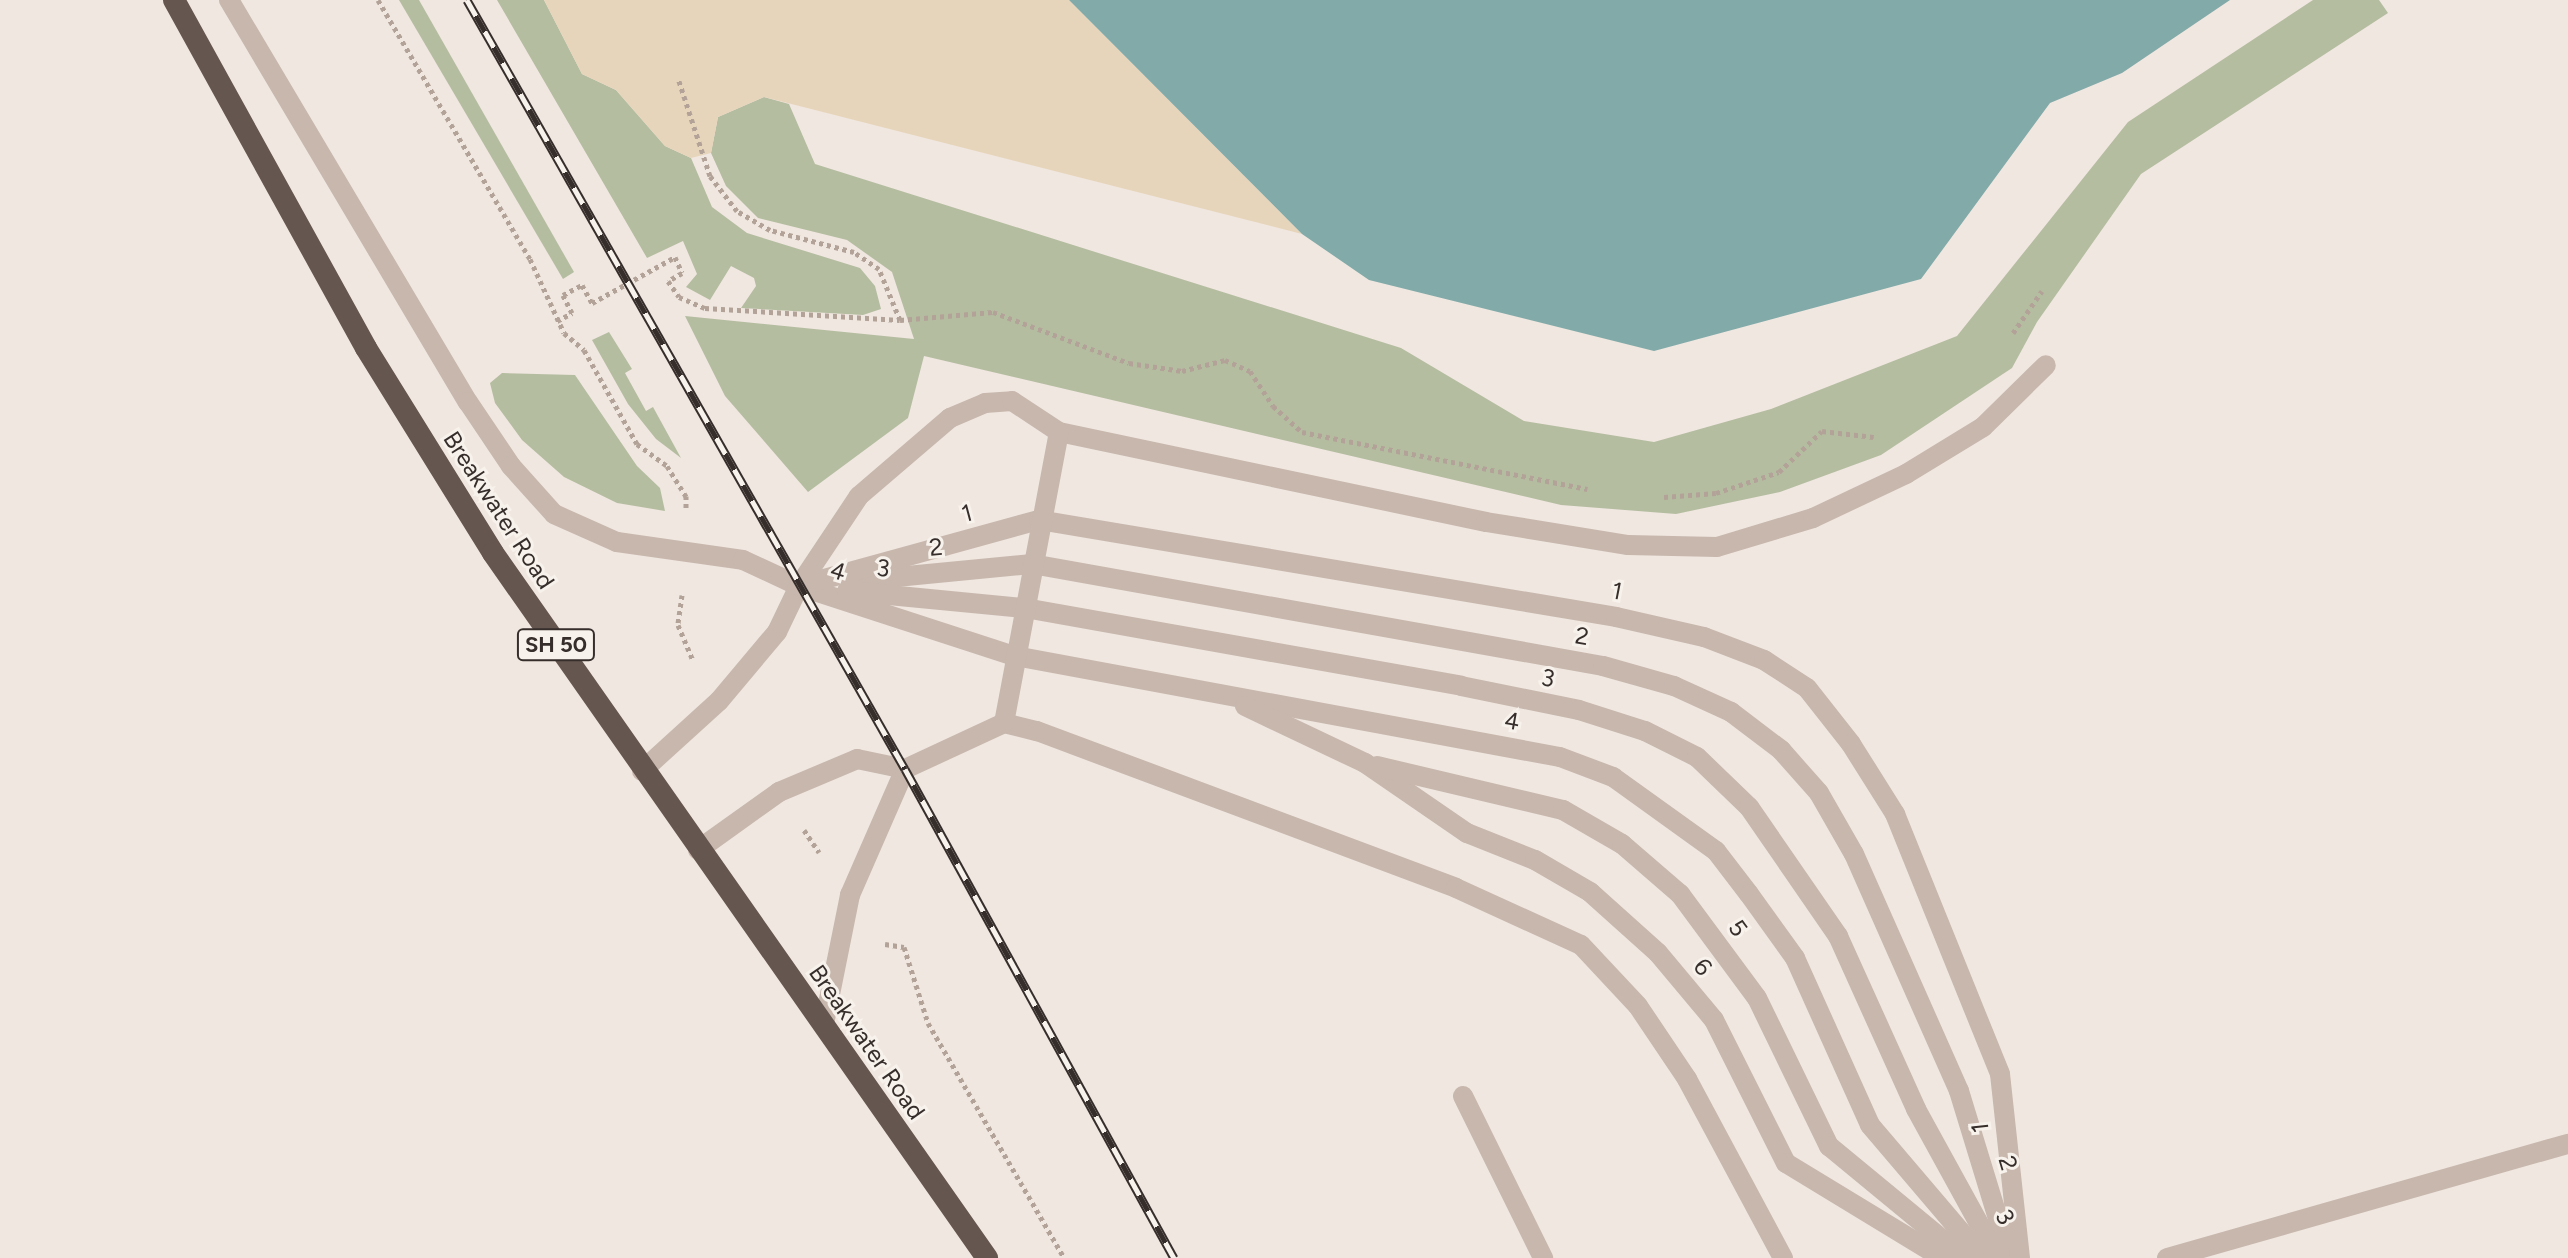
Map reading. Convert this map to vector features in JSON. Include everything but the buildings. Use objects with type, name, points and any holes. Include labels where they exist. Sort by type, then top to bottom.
[{"type":"highway","name":"Breakwater Road","points":[[174,0],[366,348],[493,553],[642,771],[987,1258]]},
{"type":"lane","points":[[229,0],[468,402],[511,466],[554,514],[617,542],[743,560],[799,586]]},
{"type":"lane","points":[[642,771],[719,701],[777,632],[799,586],[859,496],[950,418],[985,403],[1012,401],[1059,432],[1486,522],[1628,545],[1717,547],[1813,518],[1906,474],[1983,427],[2046,365]]},
{"type":"lane","points":[[1004,723],[1039,520],[1059,432]]},
{"type":"lane","name":"1","points":[[799,586],[1039,520],[1616,617],[1704,637],[1764,660],[1807,688],[1851,744],[1895,814],[2000,1074],[2020,1258]]},
{"type":"lane","name":"2","points":[[799,586],[1032,564],[1603,666],[1674,686],[1731,712],[1781,750],[1819,793],[1854,854],[1959,1091],[2010,1258]]},
{"type":"lane","name":"3","points":[[799,586],[1025,608],[1579,710],[1645,731],[1697,757],[1749,807],[1838,936],[1916,1109],[1998,1258]]},
{"type":"lane","name":"4","points":[[799,586],[1015,656],[1560,757],[1613,777],[1667,811],[1716,851],[1795,958],[1870,1125],[1983,1258]]},
{"type":"lane","points":[[1220,694],[1365,763]]},
{"type":"lane","points":[[698,850],[779,792],[857,759],[905,769],[1004,723],[1456,888],[1581,945],[1638,1006],[1687,1079],[1783,1258]]},
{"type":"lane","name":"6","points":[[1365,763],[1467,833],[1535,860],[1590,892],[1658,953],[1714,1020],[1786,1163],[1942,1258]]},
{"type":"lane","name":"5","points":[[1365,763],[1563,810],[1622,844],[1680,894],[1757,998],[1829,1146],[1965,1258]]},
{"type":"lane","points":[[824,1024],[850,895],[905,769]]},
{"type":"lane","points":[[1463,1096],[1543,1258]]},
{"type":"lane","points":[[2167,1258],[2568,1144]]},
{"type":"path","points":[[378,0],[530,259],[557,321],[584,350],[637,444],[667,466],[686,496],[686,515]]},
{"type":"path","points":[[678,78],[710,176],[737,211],[770,230],[854,252],[879,269],[900,320]]},
{"type":"path","points":[[557,321],[572,313],[563,295],[582,285],[592,303],[675,257],[682,273],[668,281],[679,297],[705,308],[900,320],[993,312],[1129,363],[1182,371],[1225,360],[1250,371],[1273,406],[1302,432],[1593,490]]},
{"type":"path","points":[[2008,342],[2042,291]]},
{"type":"path","points":[[1654,498],[1716,493],[1779,472],[1822,431],[1882,436]]},
{"type":"path","points":[[682,596],[678,625],[687,652]]},
{"type":"path","points":[[799,822],[824,859]]},
{"type":"path","points":[[885,944],[904,947],[928,1023],[1064,1258]]},
{"type":"green space","points":[[399,0],[419,0],[574,272],[563,279]]},
{"type":"green space","points":[[497,0],[544,0],[582,74],[616,90],[665,146],[691,158],[712,207],[747,233],[860,268],[875,286],[881,309],[863,315],[741,308],[756,286],[754,278],[731,266],[710,300],[686,287],[697,274],[683,241],[647,258]]},
{"type":"green space","points":[[2313,0],[2379,0],[2388,13],[2141,174],[2037,322],[2012,368],[1881,455],[1780,492],[1676,514],[1561,505],[924,356],[908,418],[808,492],[725,396],[685,316],[914,339],[892,272],[847,240],[758,218],[726,186],[711,153],[718,117],[764,97],[789,104],[815,164],[1401,348],[1524,421],[1654,442],[1771,409],[1957,336],[2128,122]]},
{"type":"green space","points":[[609,332],[632,369],[625,373],[646,411],[653,407],[681,458],[656,439],[628,404],[592,340]]},
{"type":"green space","points":[[502,373],[575,375],[637,466],[660,488],[665,511],[617,503],[564,477],[522,440],[495,403],[490,383]]},
{"type":"sand","points":[[544,0],[1069,0],[1302,234],[764,97],[718,117],[711,153],[691,158],[665,146],[616,90],[582,74]]},
{"type":"water","points":[[1069,0],[2230,0],[2122,73],[2050,103],[1921,279],[1654,351],[1369,280],[1302,234]]},
{"type":"railway","points":[[467,0],[905,769],[1174,1258]]}]
